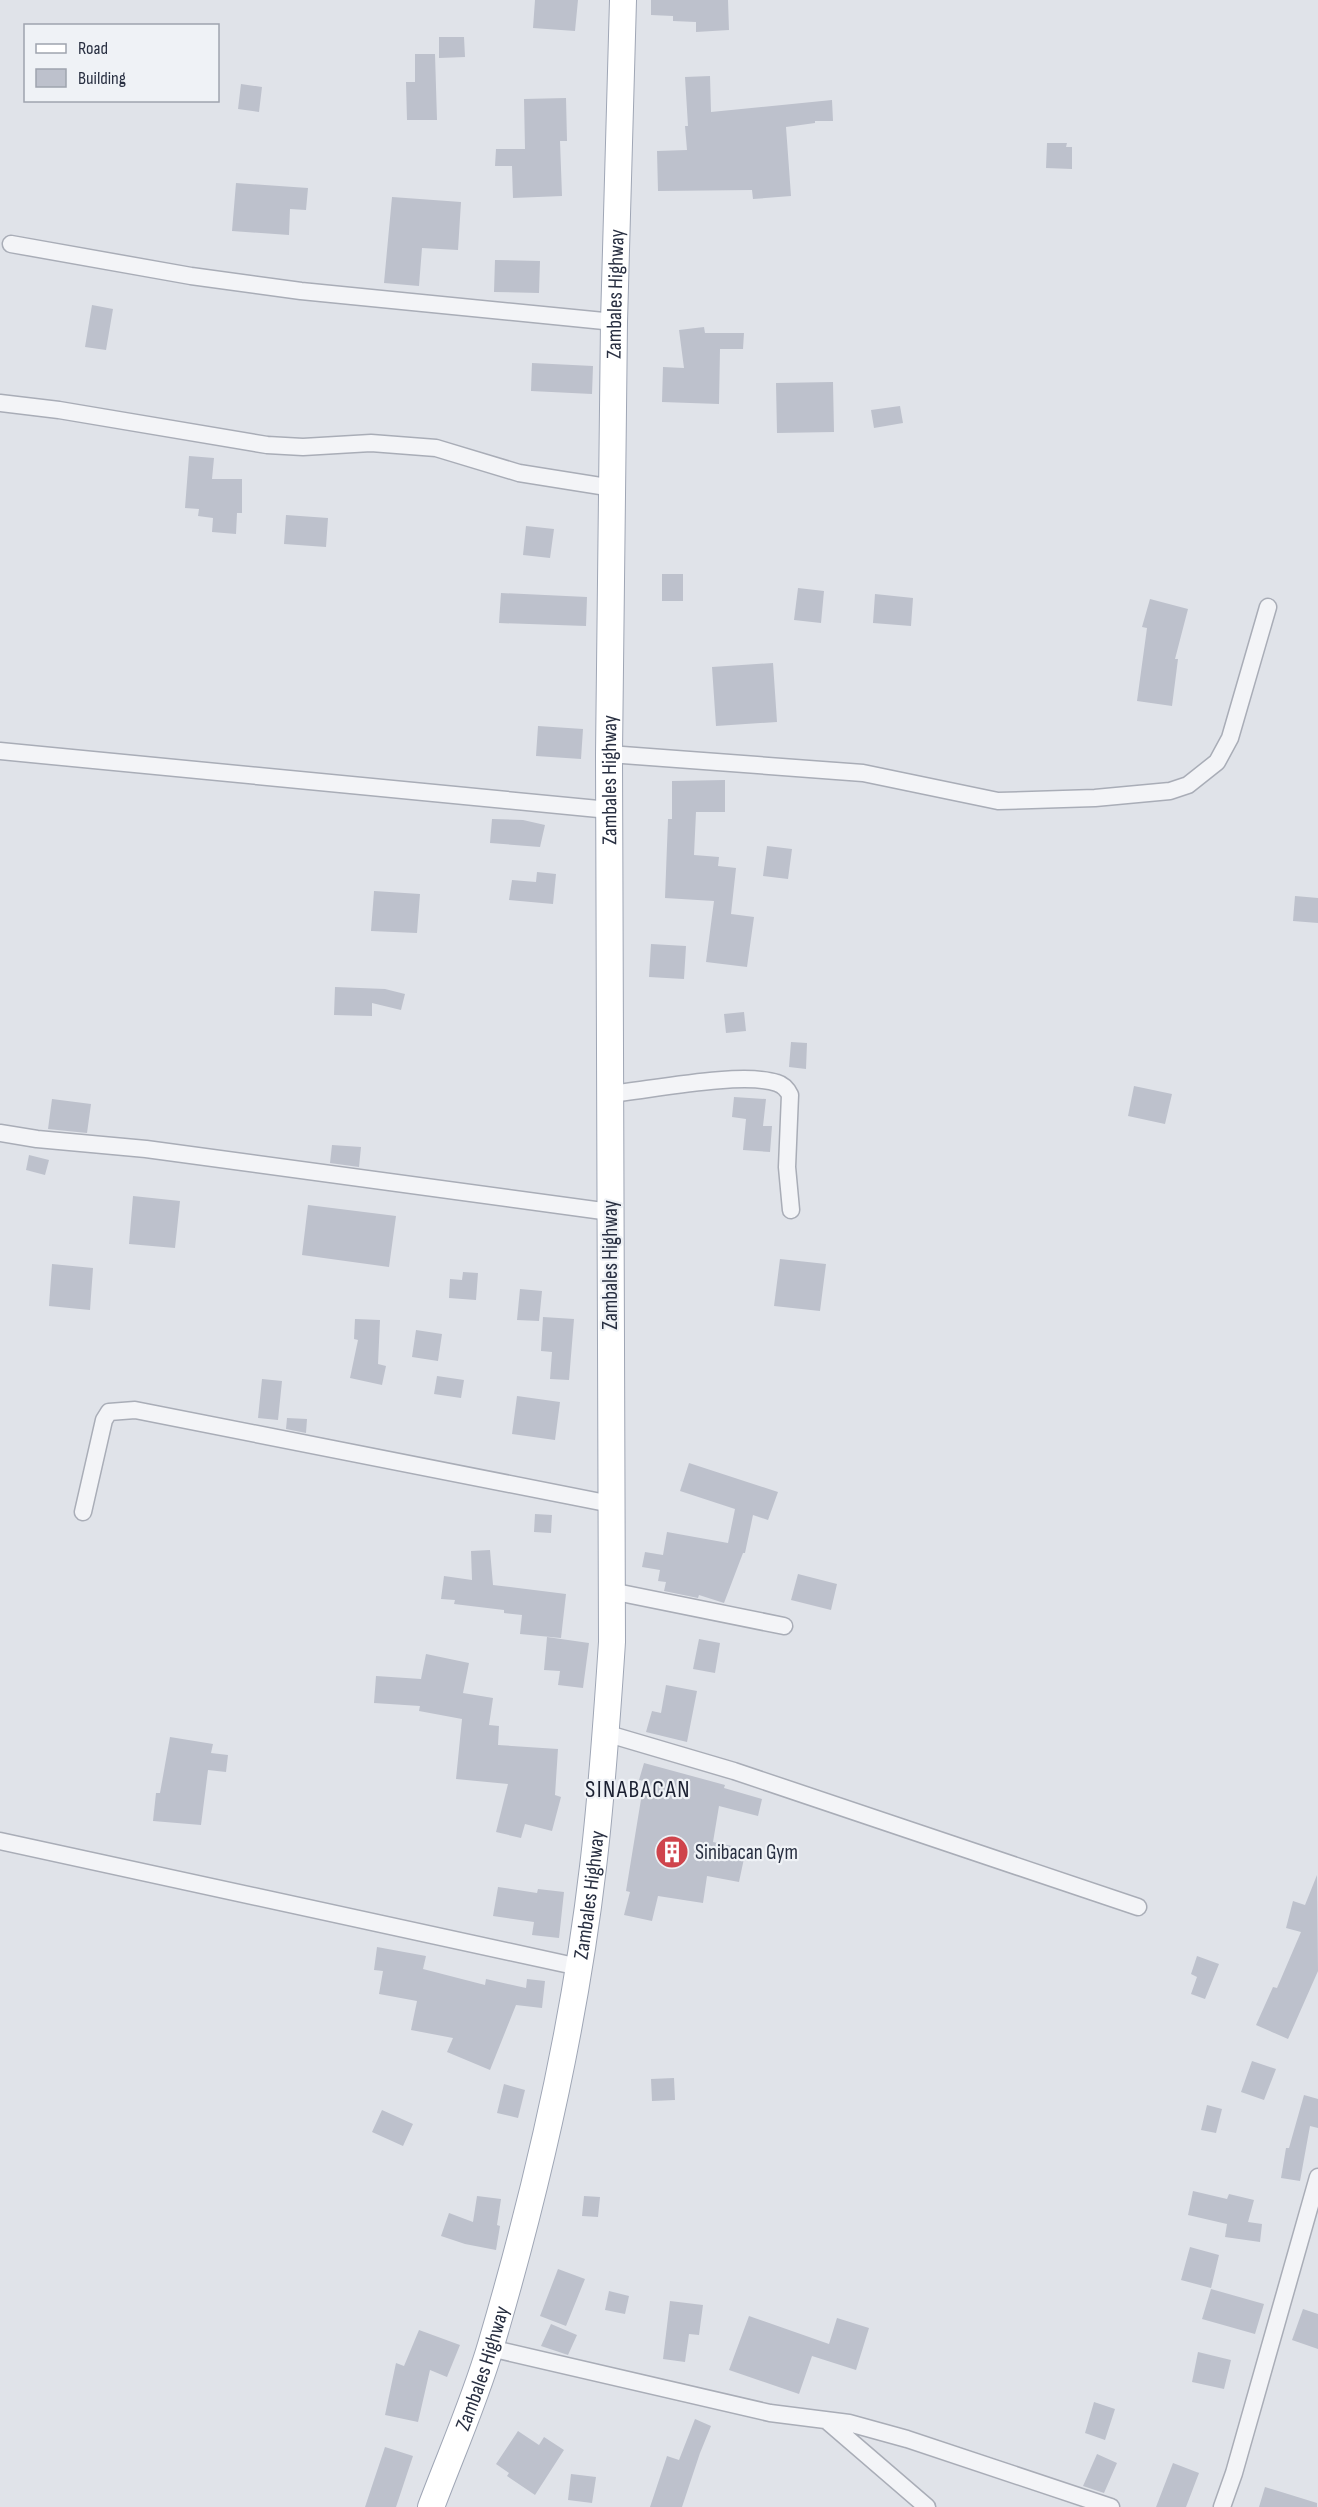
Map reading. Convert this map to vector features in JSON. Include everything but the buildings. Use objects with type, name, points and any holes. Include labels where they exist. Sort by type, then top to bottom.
[{"type":"main road","name":"Zambales Highway","points":[[431,2507],[490,2348],[551,2116],[579,1967],[594,1867],[612,1642],[609,754],[614,322],[623,0]]},
{"type":"street","points":[[11,244],[191,276],[301,291],[420,305],[614,322]]},
{"type":"street","points":[[0,403],[59,410],[267,445],[303,447],[371,443],[436,448],[519,474],[613,488]]},
{"type":"street","points":[[609,754],[863,773],[998,801],[1095,798],[1170,791],[1188,785],[1217,762],[1230,738],[1268,607]]},
{"type":"street","points":[[0,751],[609,810]]},
{"type":"street","points":[[610,1094],[737,1079],[779,1083],[790,1095],[787,1167],[791,1210]]},
{"type":"street","points":[[0,1133],[37,1139],[146,1149],[610,1212]]},
{"type":"street","points":[[83,1512],[104,1420],[109,1412],[126,1410],[611,1504]]},
{"type":"street","points":[[611,1591],[784,1626]]},
{"type":"street","points":[[605,1733],[734,1771],[1138,1907]]},
{"type":"street","points":[[0,1841],[579,1967]]},
{"type":"street","points":[[1222,2507],[1234,2473],[1318,2177]]},
{"type":"street","points":[[490,2348],[770,2413],[849,2423],[907,2439],[1111,2507]]},
{"type":"street","points":[[826,2420],[927,2507]]},
{"type":"place","name":"Sinibacan Gym","points":[[672,1852]]},
{"type":"district","name":"SINABACAN","points":[[638,1789]]}]
